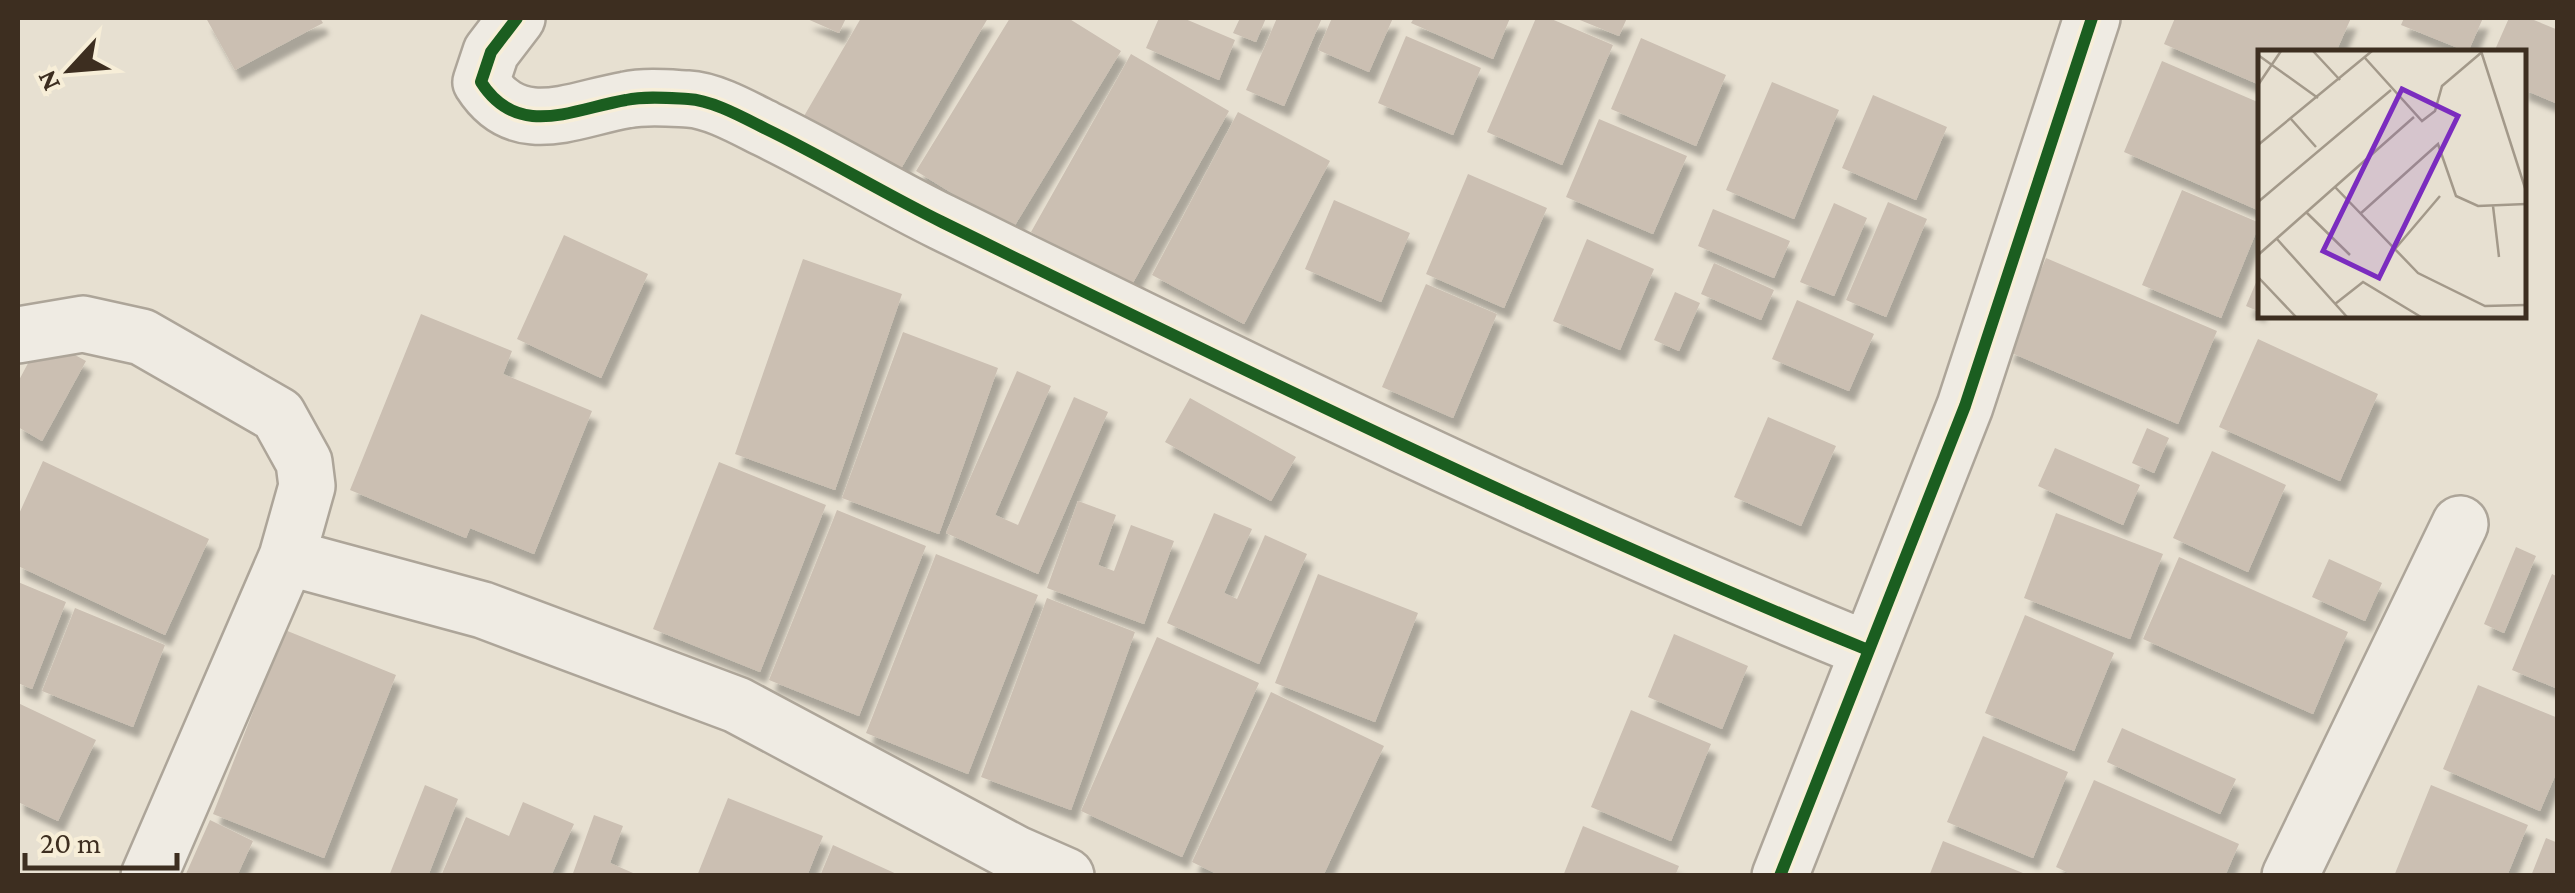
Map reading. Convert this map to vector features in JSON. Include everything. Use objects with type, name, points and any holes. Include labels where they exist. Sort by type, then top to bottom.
[{"type":"street","points":[[517,18],[491,52],[482,82],[490,95],[528,119],[552,118],[632,98],[693,99],[764,128],[937,219],[1372,430],[1740,598],[1868,650]]},
{"type":"street","points":[[1780,876],[1965,406],[2092,18]]},
{"type":"street","points":[[18,335],[83,324],[142,337],[278,415],[304,462],[307,486],[287,557],[149,876]]},
{"type":"street","points":[[2290,876],[2460,524]]},
{"type":"street","points":[[287,557],[483,610],[737,705],[1016,854],[1066,876]]},
{"type":"building","points":[[206,18],[320,18],[323,23],[235,70]]},
{"type":"building","points":[[805,18],[846,18],[839,33]]},
{"type":"building","points":[[861,18],[988,18],[895,179],[800,123]]},
{"type":"building","points":[[1010,18],[1068,18],[1121,51],[1012,230],[916,171]]},
{"type":"building","points":[[1159,18],[1183,18],[1235,40],[1219,80],[1146,48]]},
{"type":"building","points":[[1240,18],[1266,18],[1256,42],[1233,33]]},
{"type":"building","points":[[1277,18],[1322,18],[1284,106],[1246,90]]},
{"type":"building","points":[[1332,18],[1393,18],[1369,72],[1318,50]]},
{"type":"building","points":[[1414,18],[1510,18],[1493,59],[1411,23]]},
{"type":"building","points":[[1536,18],[1549,18],[1613,45],[1562,165],[1487,132]]},
{"type":"building","points":[[1575,18],[1627,18],[1619,36]]},
{"type":"building","points":[[2175,18],[2351,18],[2337,50],[2258,50],[2258,84],[2164,44]]},
{"type":"building","points":[[2404,18],[2483,18],[2469,50],[2401,25]]},
{"type":"building","points":[[2509,18],[2529,18],[2558,30],[2558,104],[2525,90],[2525,50],[2495,50]]},
{"type":"building","points":[[1406,36],[1481,68],[1453,135],[1378,103]]},
{"type":"building","points":[[1641,38],[1726,75],[1696,146],[1611,109]]},
{"type":"building","points":[[1131,54],[1229,111],[1130,288],[1031,232]]},
{"type":"building","points":[[2162,61],[2258,102],[2258,210],[2124,152]]},
{"type":"building","points":[[1772,82],[1839,110],[1794,219],[1726,190]]},
{"type":"building","points":[[1873,95],[1947,127],[1916,200],[1842,168]]},
{"type":"building","points":[[1238,112],[1330,161],[1244,324],[1152,275]]},
{"type":"building","points":[[1599,119],[1687,156],[1653,234],[1566,197]]},
{"type":"building","points":[[1468,174],[1547,208],[1504,308],[1426,274]]},
{"type":"building","points":[[2182,190],[2258,222],[2221,318],[2142,285]]},
{"type":"building","points":[[1334,200],[1410,233],[1381,302],[1305,269]]},
{"type":"building","points":[[1888,202],[1927,219],[1886,317],[1846,300]]},
{"type":"building","points":[[1834,203],[1867,218],[1834,296],[1800,282]]},
{"type":"building","points":[[1713,209],[1790,241],[1774,278],[1698,246]]},
{"type":"building","points":[[564,235],[648,274],[601,378],[517,339]]},
{"type":"building","points":[[1587,239],[1654,269],[1620,350],[1553,321]]},
{"type":"building","points":[[2046,258],[2217,331],[2178,424],[2007,351]]},
{"type":"building","points":[[803,259],[902,294],[835,490],[735,454]]},
{"type":"building","points":[[1714,263],[1774,290],[1761,320],[1701,294]]},
{"type":"building","points":[[2258,278],[2258,311],[2246,306]]},
{"type":"building","points":[[1426,284],[1497,314],[1453,418],[1382,387]]},
{"type":"building","points":[[1675,292],[1700,303],[1679,351],[1654,340]]},
{"type":"building","points":[[1797,300],[1874,334],[1849,391],[1772,359]]},
{"type":"building","points":[[421,314],[512,351],[503,374],[592,411],[534,554],[470,528],[466,538],[350,490]]},
{"type":"building","points":[[903,332],[998,368],[939,534],[842,498]]},
{"type":"building","points":[[42,337],[86,361],[42,441],[18,427],[18,382]]},
{"type":"building","points":[[2258,339],[2378,394],[2340,481],[2219,427]]},
{"type":"building","points":[[1017,371],[1051,386],[995,515],[1018,525],[1074,397],[1108,412],[1038,574],[946,533]]},
{"type":"building","points":[[1190,398],[1296,457],[1271,501],[1165,442]]},
{"type":"building","points":[[1768,417],[1836,446],[1801,526],[1734,497]]},
{"type":"building","points":[[2147,428],[2169,438],[2154,473],[2132,463]]},
{"type":"building","points":[[2055,448],[2140,485],[2123,525],[2038,486]]},
{"type":"building","points":[[2212,451],[2286,485],[2248,572],[2173,538]]},
{"type":"building","points":[[43,461],[209,539],[165,635],[18,566],[18,516]]},
{"type":"building","points":[[719,462],[826,505],[760,672],[653,629]]},
{"type":"building","points":[[1078,501],[1116,515],[1098,565],[1114,571],[1131,525],[1174,541],[1144,624],[1047,588]]},
{"type":"building","points":[[837,510],[926,546],[859,716],[769,680]]},
{"type":"building","points":[[1214,513],[1252,529],[1224,593],[1237,599],[1265,535],[1307,554],[1259,664],[1167,623]]},
{"type":"building","points":[[2056,513],[2163,554],[2130,639],[2024,598]]},
{"type":"building","points":[[2516,547],[2536,556],[2504,633],[2484,624]]},
{"type":"building","points":[[936,554],[1038,595],[968,774],[866,733]]},
{"type":"building","points":[[2179,557],[2348,632],[2313,714],[2143,639]]},
{"type":"building","points":[[2329,559],[2382,583],[2365,621],[2312,597]]},
{"type":"building","points":[[1318,574],[1418,613],[1375,722],[1275,683]]},
{"type":"building","points":[[2552,574],[2558,577],[2558,689],[2512,670]]},
{"type":"building","points":[[18,582],[66,602],[32,689],[18,683]]},
{"type":"building","points":[[1047,598],[1135,632],[1071,810],[981,777]]},
{"type":"building","points":[[75,608],[165,645],[133,727],[42,691]]},
{"type":"building","points":[[2025,615],[2114,653],[2074,751],[1985,713]]},
{"type":"building","points":[[285,630],[396,675],[324,858],[213,814]]},
{"type":"building","points":[[1674,634],[1748,666],[1722,729],[1648,697]]},
{"type":"building","points":[[1157,637],[1259,683],[1182,857],[1081,811]]},
{"type":"building","points":[[2478,685],[2558,718],[2558,769],[2540,811],[2443,769]]},
{"type":"building","points":[[1271,692],[1384,746],[1323,876],[1221,876],[1192,862]]},
{"type":"building","points":[[18,703],[96,740],[58,821],[18,802]]},
{"type":"building","points":[[1631,710],[1711,744],[1671,841],[1591,807]]},
{"type":"building","points":[[2122,728],[2236,779],[2220,814],[2107,762]]},
{"type":"building","points":[[1983,736],[2068,772],[2033,858],[1947,822]]},
{"type":"building","points":[[2094,780],[2239,844],[2225,876],[2075,876],[2056,867]]},
{"type":"building","points":[[425,785],[458,799],[428,876],[389,876]]},
{"type":"building","points":[[2431,785],[2528,825],[2507,876],[2394,876]]},
{"type":"building","points":[[728,798],[823,836],[807,876],[697,876]]},
{"type":"building","points":[[523,802],[574,824],[551,876],[441,876],[466,817],[509,836]]},
{"type":"building","points":[[594,815],[623,826],[610,863],[640,876],[572,876]]},
{"type":"building","points":[[210,820],[253,841],[237,876],[185,876]]},
{"type":"building","points":[[1583,826],[1679,866],[1675,876],[1563,876]]},
{"type":"building","points":[[2546,838],[2558,843],[2558,876],[2531,876]]},
{"type":"building","points":[[1943,841],[2028,875],[2028,876],[1929,876]]},
{"type":"building","points":[[833,845],[901,876],[820,876]]},
{"type":"cycle path","points":[[517,18],[491,52],[481,82],[512,111],[548,116],[649,98],[697,100],[717,106],[942,222],[1402,444],[1634,550],[1868,650]]},
{"type":"cycle path","points":[[1780,876],[1965,406],[2092,18]]}]
